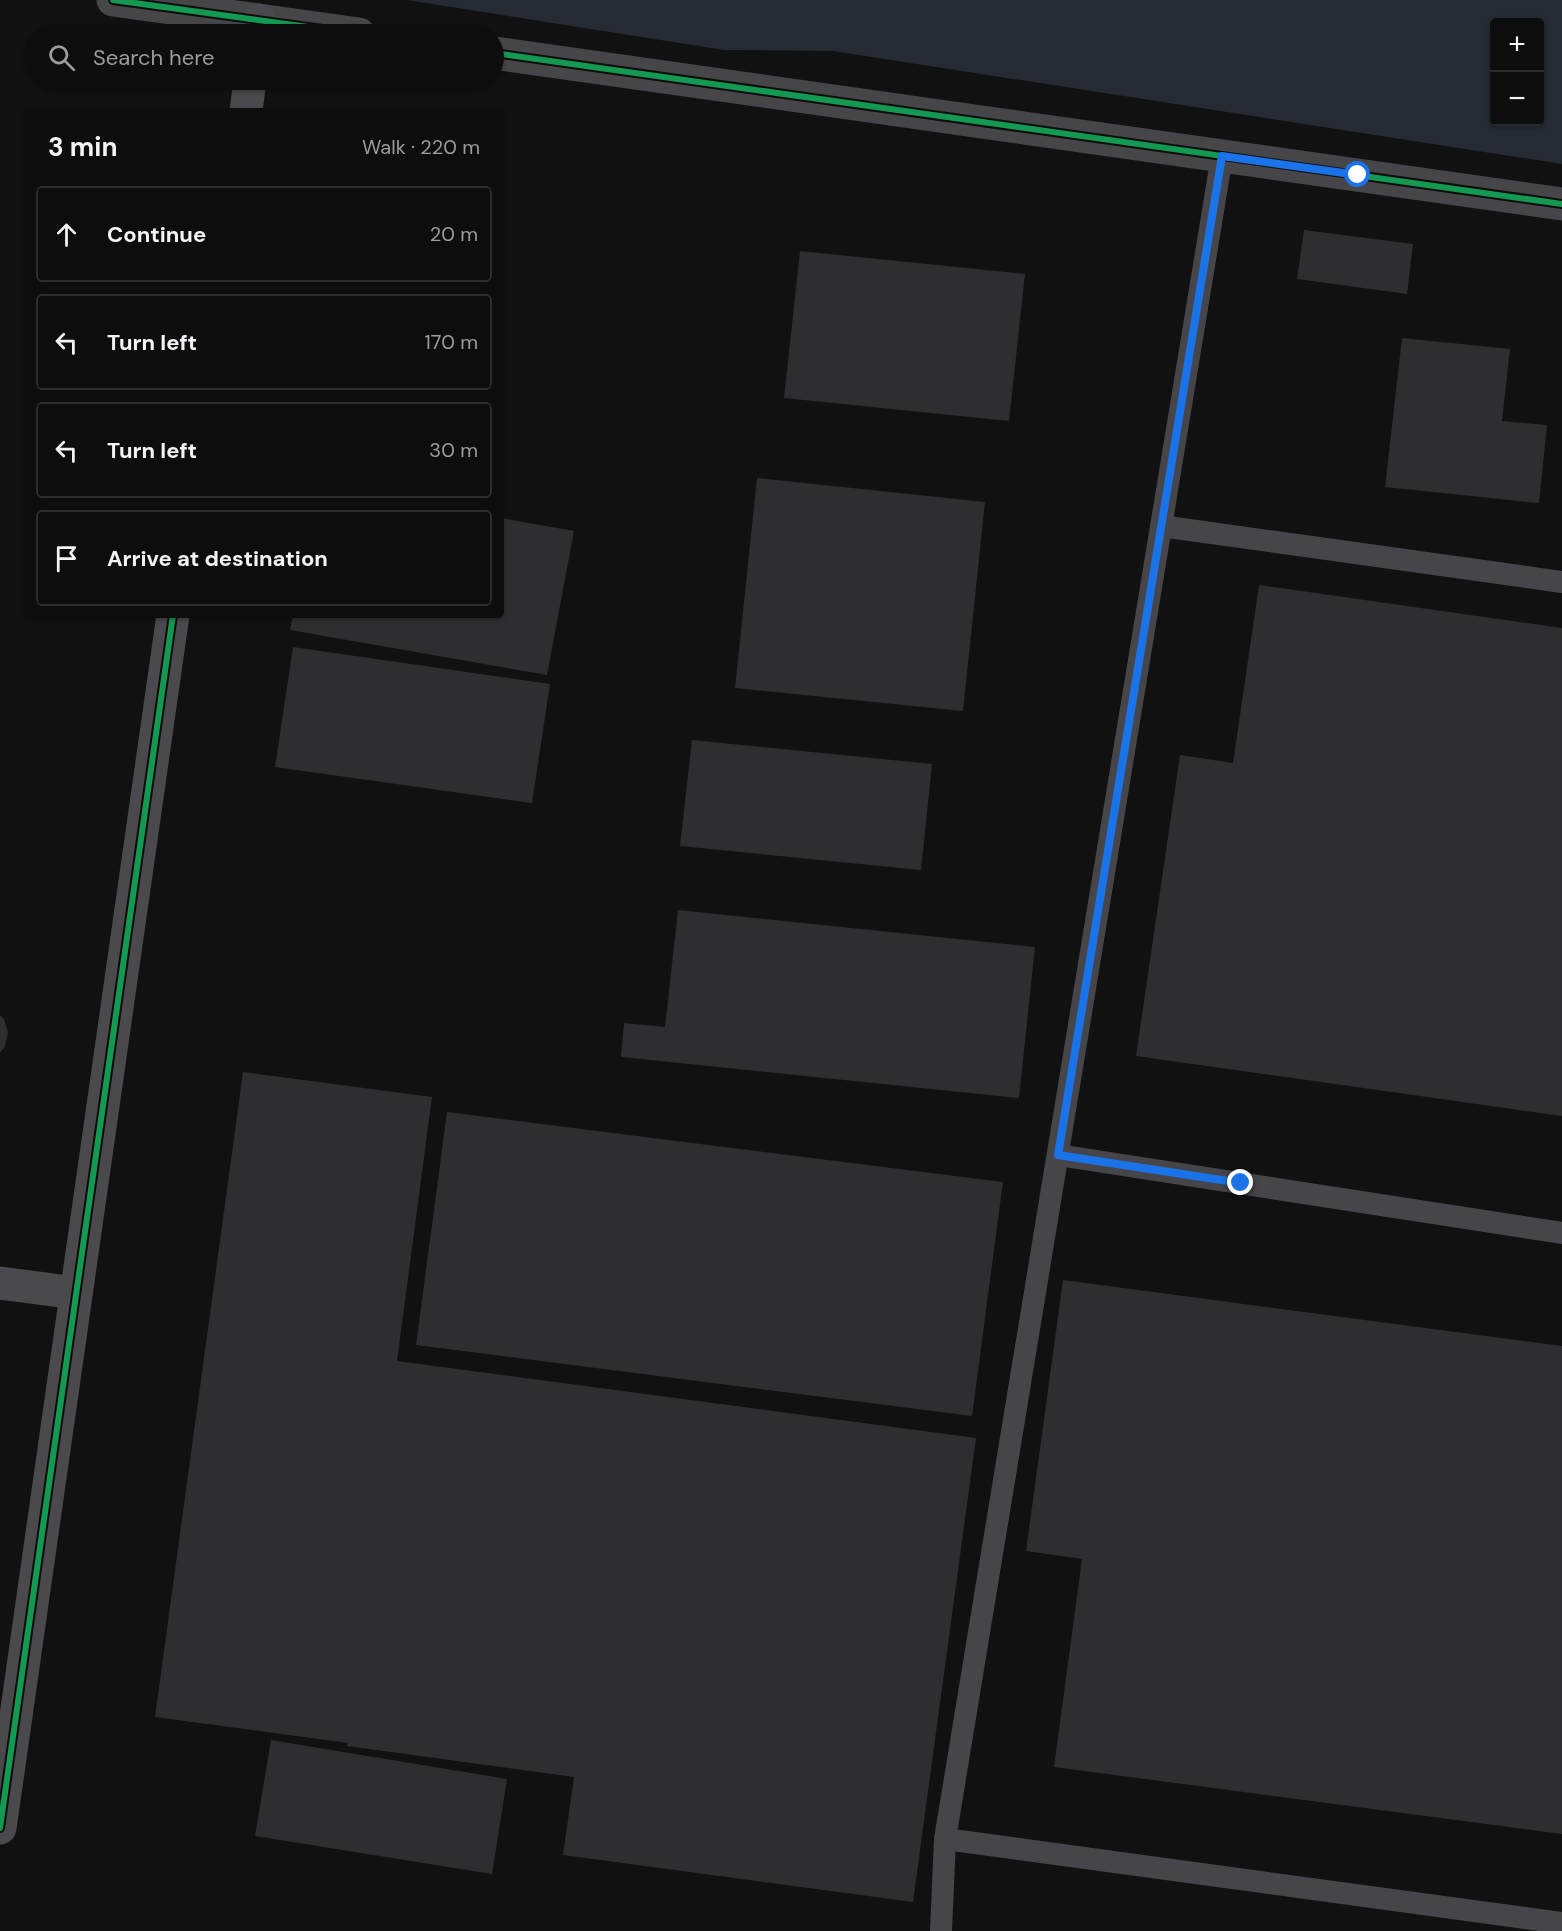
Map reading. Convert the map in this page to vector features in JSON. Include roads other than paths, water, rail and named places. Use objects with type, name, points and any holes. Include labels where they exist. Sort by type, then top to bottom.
[{"type":"street","points":[[113,0],[242,24]]},
{"type":"street","points":[[504,55],[1562,204]]},
{"type":"street","points":[[246,108],[249,90]]},
{"type":"street","points":[[0,1828],[173,618]]},
{"type":"street","points":[[0,1283],[76,1293]]},
{"type":"lane","points":[[941,1931],[945,1839],[1222,156]]},
{"type":"lane","points":[[1161,526],[1562,582]]},
{"type":"lane","points":[[1058,1155],[1562,1233]]},
{"type":"lane","points":[[945,1839],[1562,1923]]}]
